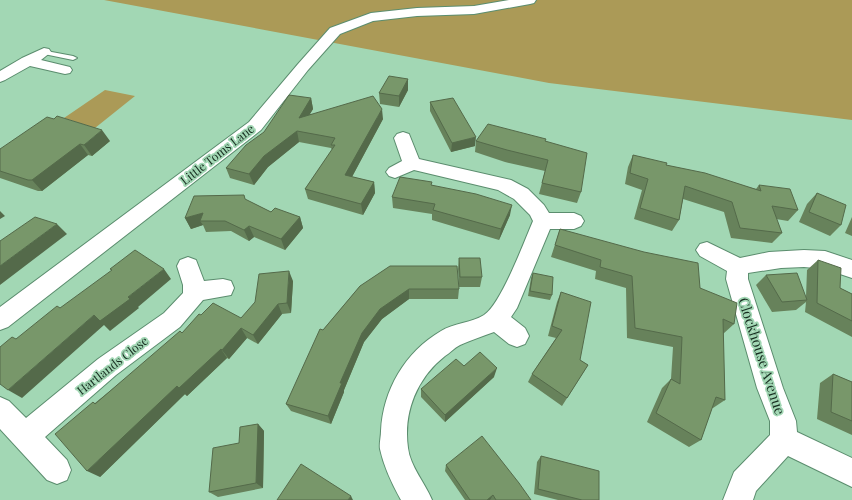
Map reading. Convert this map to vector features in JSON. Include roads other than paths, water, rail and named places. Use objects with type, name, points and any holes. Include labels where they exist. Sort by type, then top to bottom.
[{"type":"street","name":"Little Toms Lane","points":[[0,320],[255,126],[303,67],[335,31],[371,17],[416,12],[474,10],[530,0]]},
{"type":"street","points":[[0,77],[44,52]]},
{"type":"street","points":[[27,61],[65,70]]},
{"type":"street","points":[[403,138],[403,167],[504,185],[521,194],[537,210],[543,222]]},
{"type":"street","points":[[543,222],[574,222]]},
{"type":"street","points":[[417,500],[403,475],[394,448],[395,418],[402,391],[413,372],[429,354],[450,338],[492,322],[505,308],[543,222]]},
{"type":"street","points":[[707,250],[738,267],[753,262],[798,259],[825,260],[852,269]]},
{"type":"street","points":[[188,266],[194,285],[194,292],[223,288]]},
{"type":"street","name":"Clockhouse Avenue","points":[[738,267],[738,279],[770,388],[784,421],[784,440]]},
{"type":"street","name":"Hartlands Close","points":[[25,436],[107,367],[172,320],[194,296],[194,292]]},
{"type":"street","points":[[495,319],[517,336]]},
{"type":"street","points":[[0,410],[57,470]]},
{"type":"street","points":[[738,500],[744,482],[784,440],[852,473]]},
{"type":"lane","points":[[44,52],[73,58]]}]
